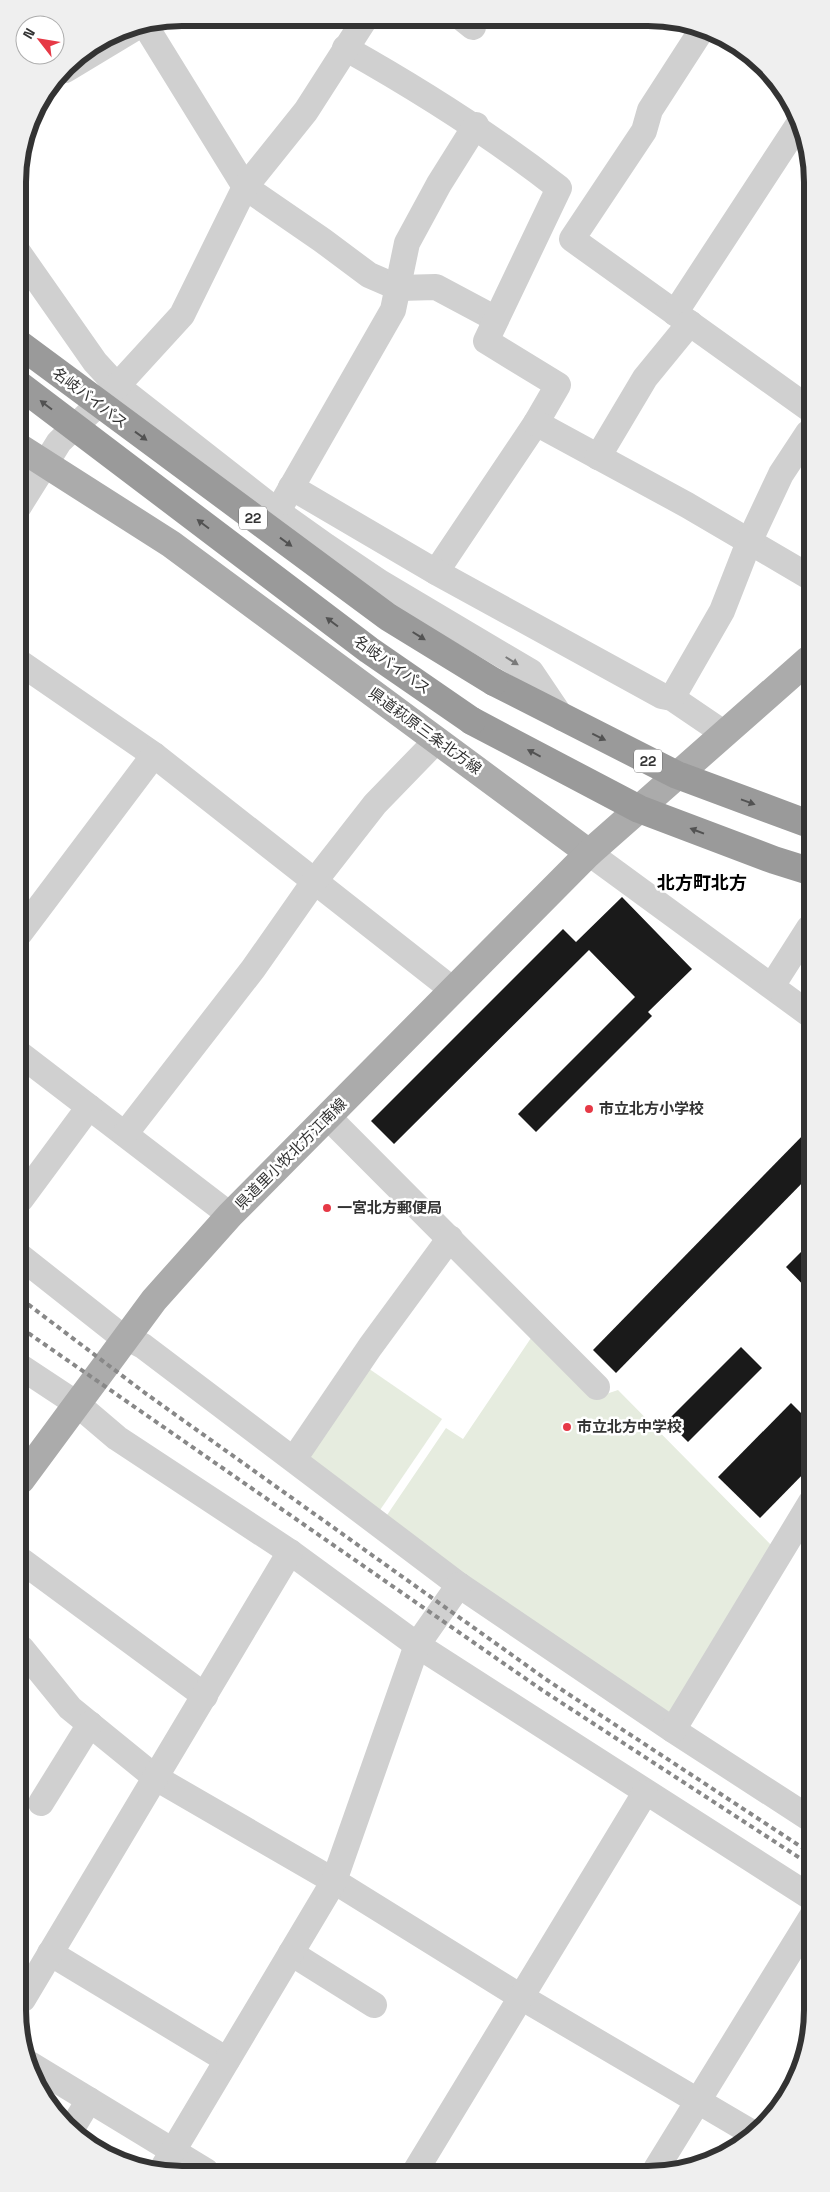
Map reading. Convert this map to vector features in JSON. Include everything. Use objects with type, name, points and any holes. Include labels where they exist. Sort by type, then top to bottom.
[{"type":"highway","name":"名岐バイパス","points":[[27,350],[388,617],[494,682],[677,775],[804,822]]},
{"type":"highway","name":"名岐バイパス","points":[[27,391],[369,650],[472,721],[639,809],[804,869]]},
{"type":"main road","name":"県道萩原三条北方線","points":[[27,452],[171,544],[589,853]]},
{"type":"main road","points":[[589,853],[804,664]]},
{"type":"main road","name":"県道里小牧北方江南線","points":[[26,1474],[125,1338],[167,1284],[230,1215],[589,853]]},
{"type":"street","points":[[27,493],[59,442],[117,386],[182,315],[245,187],[306,111],[360,27]]},
{"type":"street","points":[[141,32],[245,187],[322,240],[368,275],[399,288],[436,287],[496,319]]},
{"type":"street","points":[[572,238],[644,131],[650,110],[698,35]]},
{"type":"street","points":[[345,48],[407,82],[476,126],[559,188],[486,341],[558,385],[536,423],[436,572]]},
{"type":"street","points":[[278,512],[393,310],[407,243],[438,184],[476,126]]},
{"type":"street","points":[[598,457],[795,131]]},
{"type":"street","points":[[545,218],[804,405]]},
{"type":"street","points":[[27,265],[95,362],[117,386],[278,512],[381,583],[531,672],[562,718]]},
{"type":"street","points":[[536,423],[687,505],[804,574]]},
{"type":"street","points":[[672,698],[722,611],[749,542],[781,474],[804,439]]},
{"type":"street","points":[[291,487],[436,572],[662,696],[672,698],[725,734]]},
{"type":"street","points":[[27,667],[154,755],[453,990]]},
{"type":"street","points":[[125,1134],[253,969],[314,882],[375,804],[437,740]]},
{"type":"street","points":[[27,924],[154,755]]},
{"type":"street","points":[[589,853],[804,1010]]},
{"type":"street","points":[[772,986],[804,936]]},
{"type":"street","points":[[27,1059],[230,1215]]},
{"type":"street","points":[[26,1191],[90,1107]]},
{"type":"street","points":[[328,1117],[597,1387]]},
{"type":"street","points":[[294,1460],[370,1347],[450,1238]]},
{"type":"street","points":[[26,1261],[125,1338],[143,1346],[459,1585],[673,1730],[803,1814]]},
{"type":"street","points":[[26,1371],[77,1404],[117,1438],[290,1552],[417,1645],[645,1793],[803,1892]]},
{"type":"street","points":[[673,1730],[803,1515]]},
{"type":"street","points":[[26,1994],[290,1552]]},
{"type":"street","points":[[26,1564],[205,1696]]},
{"type":"street","points":[[167,2161],[334,1881],[417,1645],[459,1585]]},
{"type":"street","points":[[26,1654],[70,1708],[156,1778],[334,1881],[521,1997],[747,2130]]},
{"type":"street","points":[[41,1803],[90,1724]]},
{"type":"street","points":[[418,2166],[645,1793]]},
{"type":"street","points":[[658,2165],[803,1930]]},
{"type":"street","points":[[50,1953],[227,2060]]},
{"type":"street","points":[[291,1953],[374,2005]]},
{"type":"street","points":[[38,2069],[89,2100],[167,2161],[186,2166]]},
{"type":"street","points":[[75,2123],[89,2100]]},
{"type":"shaded area","points":[[533,1335],[597,1397],[618,1390],[775,1549],[668,1717],[385,1518],[446,1428],[463,1439]]},
{"type":"shaded area","points":[[365,1366],[442,1419],[378,1513],[303,1457]]},
{"type":"building","points":[[622,897],[692,969],[648,1012],[652,1016],[536,1132],[518,1114],[635,997],[589,950],[394,1144],[371,1121],[563,929],[576,942]]},
{"type":"building","points":[[803,1135],[803,1182],[616,1373],[593,1350]]},
{"type":"building","points":[[803,1250],[803,1285],[786,1267]]},
{"type":"building","points":[[741,1347],[762,1368],[688,1442],[667,1421]]},
{"type":"building","points":[[791,1403],[803,1415],[803,1474],[760,1518],[718,1477]]},
{"type":"railway","points":[[26,1303],[145,1393],[547,1680],[803,1848]]},
{"type":"railway","points":[[26,1332],[542,1690],[803,1860]]},
{"type":"place","name":"市立北方小学校","points":[[589,1109]]},
{"type":"place","name":"一宮北方郵便局","points":[[327,1208]]},
{"type":"place","name":"市立北方中学校","points":[[567,1427]]},
{"type":"district","name":"北方町北方","points":[[702,883]]}]
